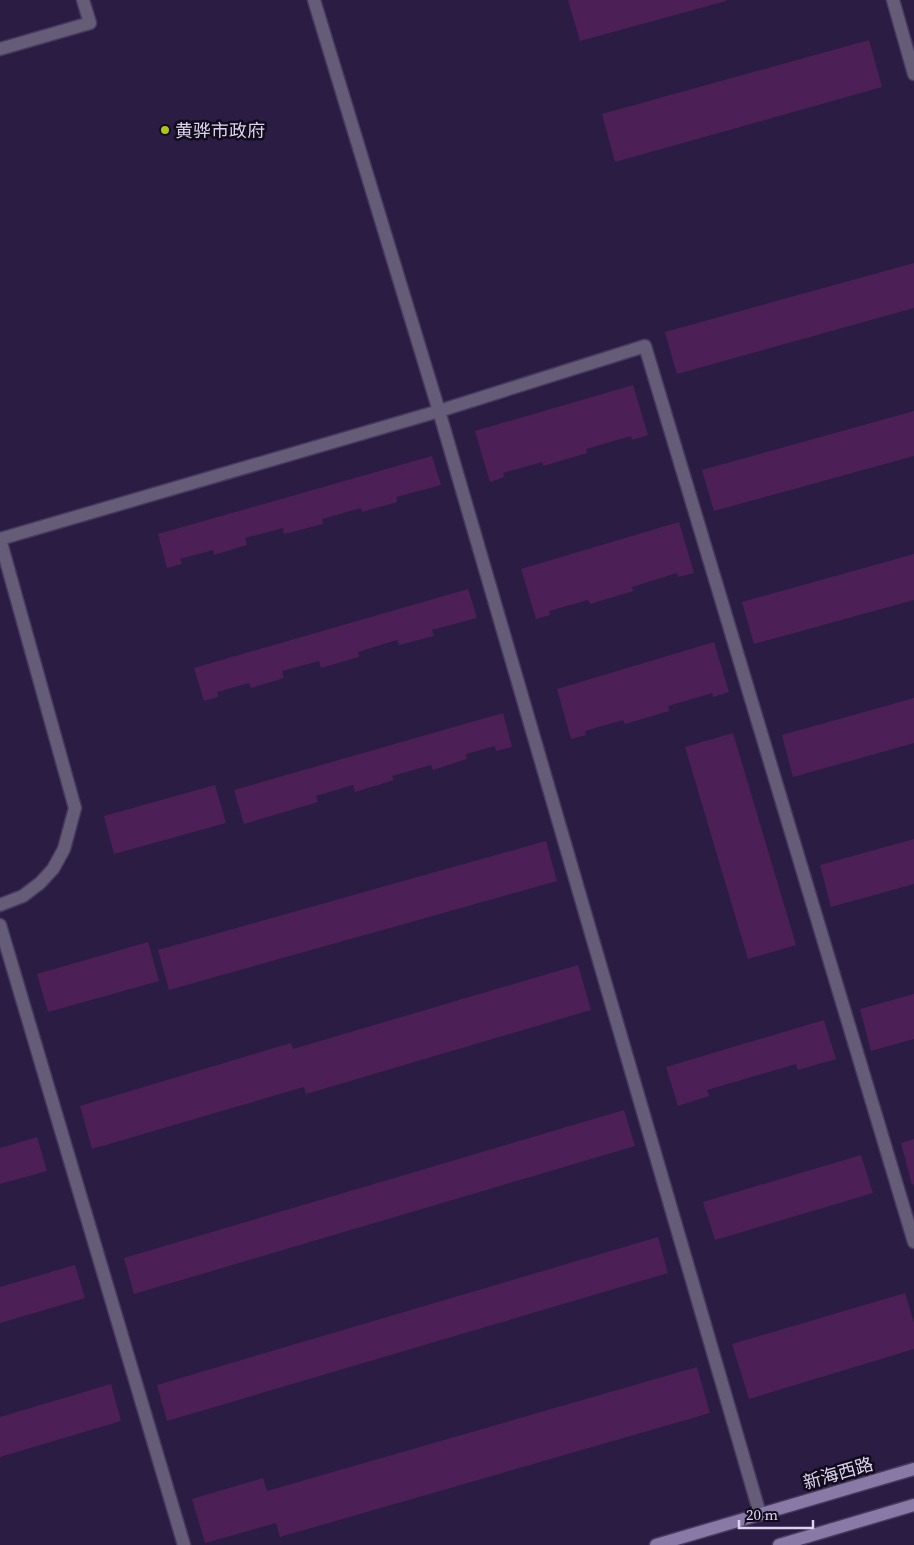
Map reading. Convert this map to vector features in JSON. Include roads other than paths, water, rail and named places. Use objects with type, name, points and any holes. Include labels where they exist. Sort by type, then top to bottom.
[{"type":"main road","name":"新海西路","points":[[656,1545],[914,1469]]},
{"type":"main road","points":[[779,1545],[914,1505]]},
{"type":"street","points":[[0,49],[90,23],[83,0]]},
{"type":"street","points":[[314,0],[439,411],[760,1514]]},
{"type":"street","points":[[893,0],[914,74]]},
{"type":"street","points":[[0,905],[23,896],[54,869],[64,849],[75,808],[0,539],[439,411],[645,346],[914,1242]]},
{"type":"street","points":[[0,925],[184,1545]]},
{"type":"place","name":"黄骅市政府","points":[[165,130]]}]
